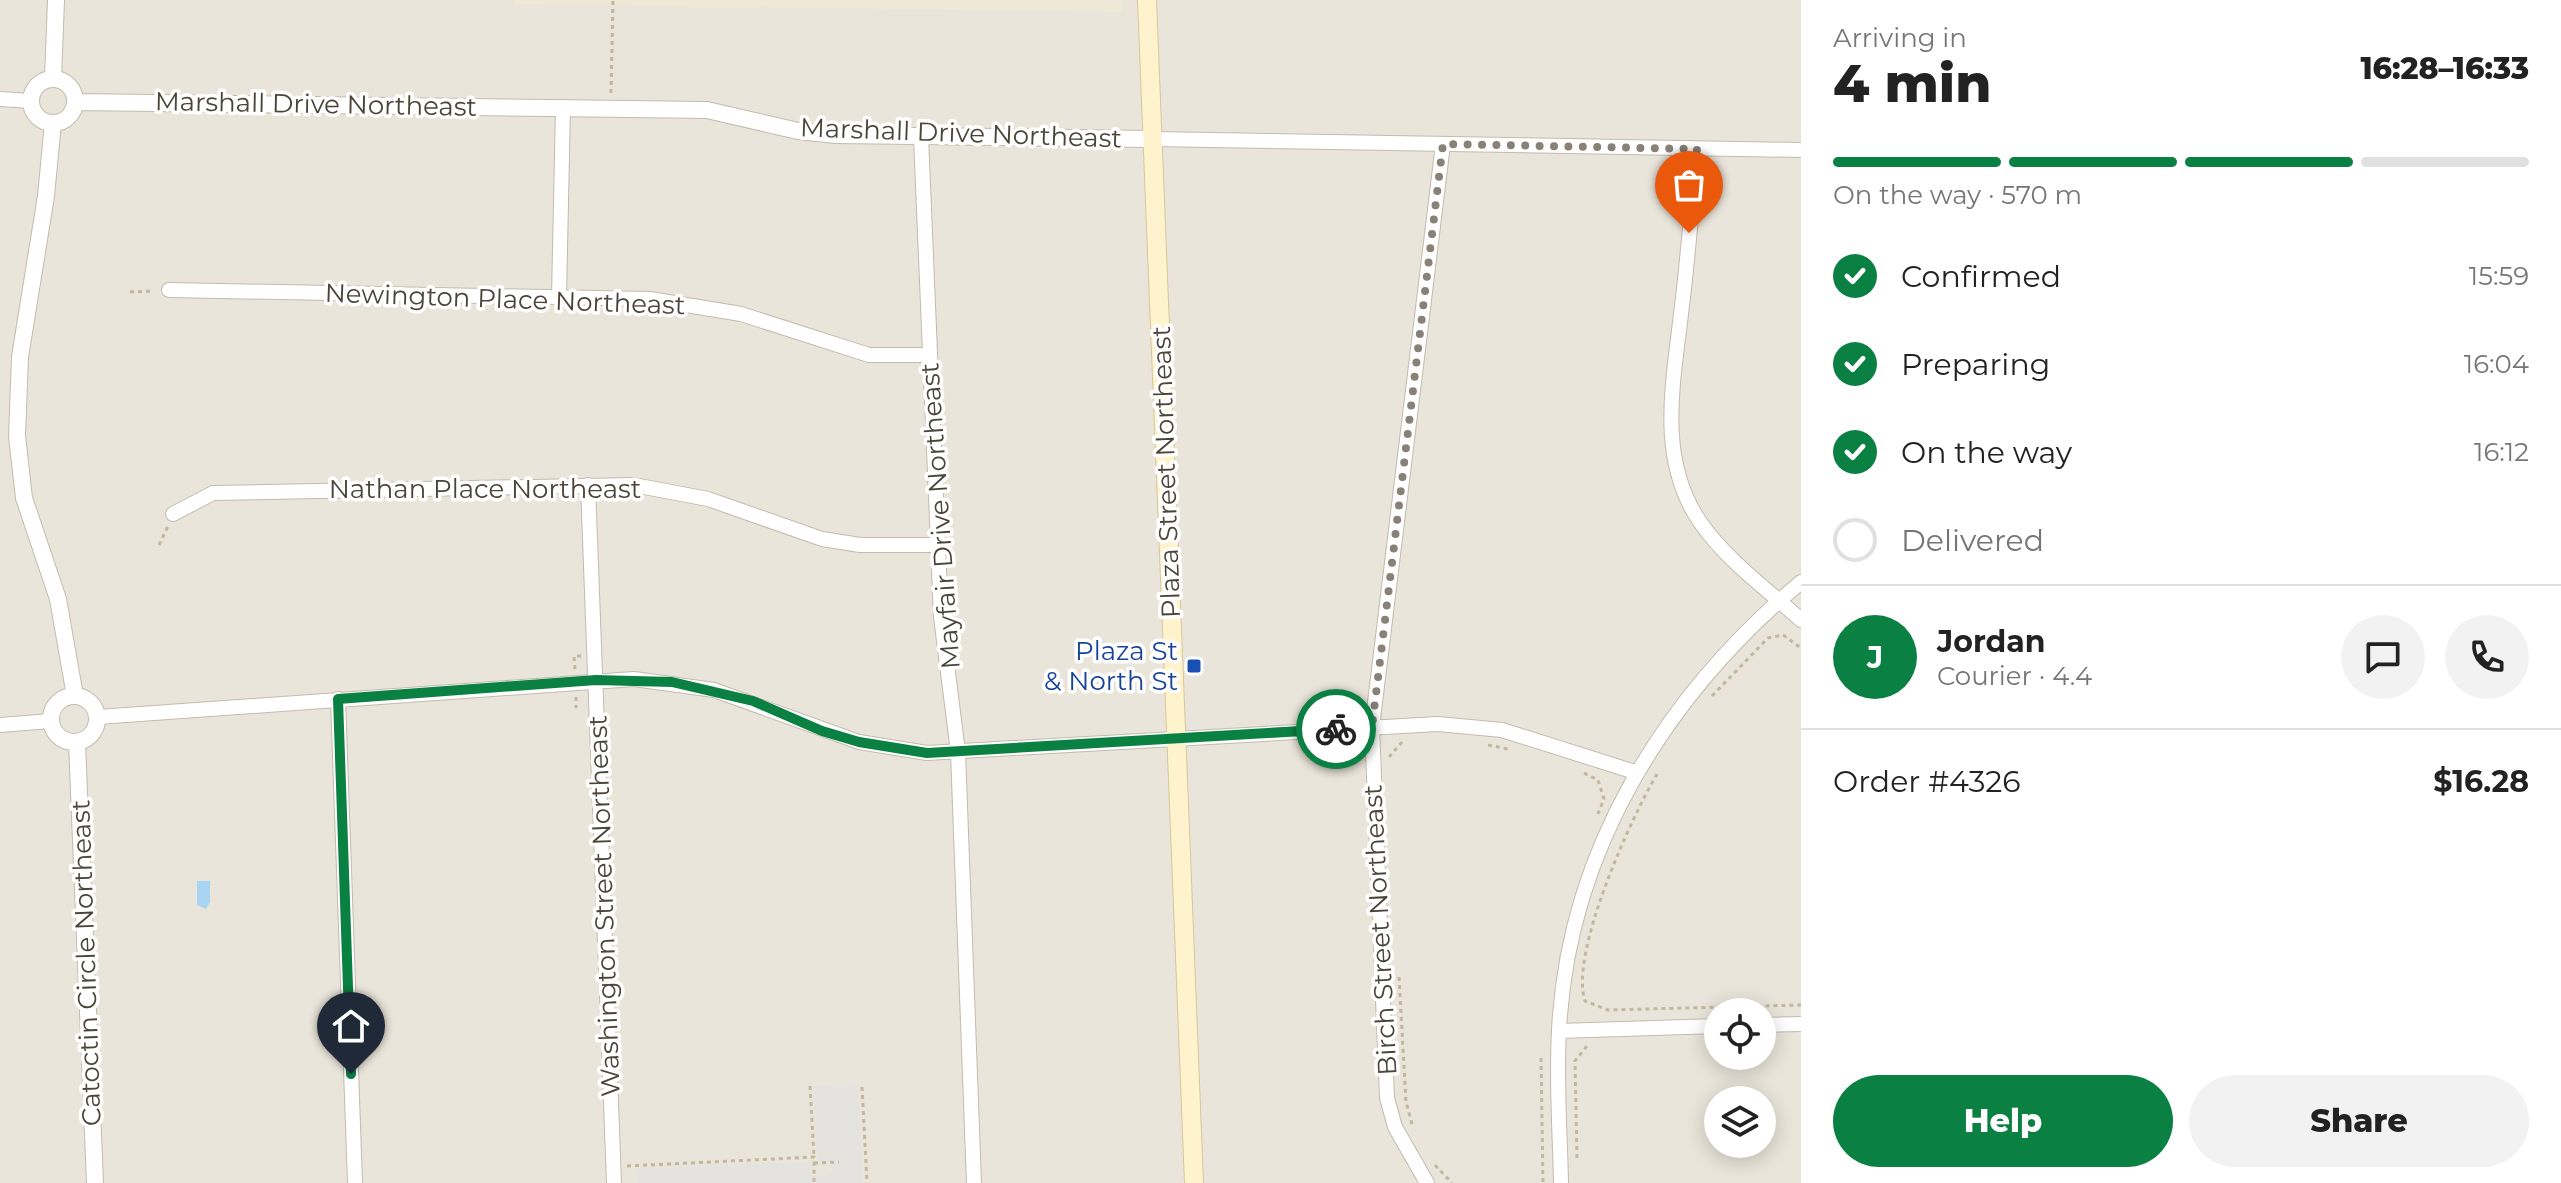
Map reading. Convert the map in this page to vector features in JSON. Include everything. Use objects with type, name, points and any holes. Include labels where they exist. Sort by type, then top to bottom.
[{"type":"main road","name":"Plaza Street Northeast","points":[[1147,0],[1194,1183]]},
{"type":"street","points":[[53,79],[56,0]]},
{"type":"street","points":[[53,79],[69,85],[75,102],[68,117],[53,123],[40,119],[31,101],[37,85],[53,79]]},
{"type":"street","points":[[0,99],[31,101]]},
{"type":"street","name":"Marshall Drive Northeast","points":[[75,102],[707,110],[798,131],[921,137],[1801,150]]},
{"type":"street","points":[[559,297],[563,107]]},
{"type":"street","points":[[53,123],[46,196],[20,357],[17,436],[24,498],[58,599],[75,696]]},
{"type":"street","name":"Mayfair Drive Northeast","points":[[921,137],[941,617],[958,752],[974,1183]]},
{"type":"street","name":"Birch Street Northeast","points":[[1427,1183],[1400,1138],[1387,1098],[1372,727],[1443,144]]},
{"type":"street","points":[[1697,149],[1670,411],[1674,456],[1698,520],[1750,577],[1801,620]]},
{"type":"street","name":"Newington Place Northeast","points":[[169,290],[559,297],[695,304],[783,326],[869,355],[930,355]]},
{"type":"street","name":"Nathan Place Northeast","points":[[173,514],[213,493],[588,485],[672,491],[822,539],[860,545],[938,545]]},
{"type":"street","name":"Washington Street Northeast","points":[[588,485],[614,1183]]},
{"type":"street","points":[[1561,1183],[1559,1031],[1568,955],[1579,910],[1609,825],[1635,772],[1703,678],[1801,582]]},
{"type":"street","points":[[98,717],[596,680],[672,682],[714,690],[859,742],[927,753],[1467,724],[1502,730],[1635,772]]},
{"type":"street","points":[[75,696],[88,700],[98,717],[93,734],[77,743],[59,738],[51,721],[57,703],[75,696]]},
{"type":"street","points":[[338,699],[355,1183]]},
{"type":"street","points":[[0,725],[51,721]]},
{"type":"street","name":"Catoctin Circle Northeast","points":[[77,743],[95,1183]]},
{"type":"street","points":[[1776,1025],[1801,1024]]},
{"type":"street","points":[[1559,1031],[1704,1026]]},
{"type":"path","points":[[611,93],[613,0]]},
{"type":"path","points":[[130,292],[169,290]]},
{"type":"path","points":[[159,545],[173,514]]},
{"type":"path","points":[[1710,698],[1768,638],[1783,635],[1801,648]]},
{"type":"path","points":[[1389,759],[1392,751],[1408,739]]},
{"type":"path","points":[[1475,744],[1513,750]]},
{"type":"path","points":[[1663,764],[1626,833],[1605,889],[1584,971],[1585,1001],[1608,1010],[1801,1005]]},
{"type":"path","points":[[1580,772],[1598,780],[1604,792],[1593,825]]},
{"type":"path","points":[[1399,976],[1406,1102],[1412,1125]]},
{"type":"path","points":[[1577,1167],[1575,1061],[1585,1046],[1594,1043]]},
{"type":"path","points":[[810,1086],[814,1183]]},
{"type":"path","points":[[862,1087],[867,1183]]},
{"type":"path","points":[[1542,1101],[1543,1183]]},
{"type":"path","points":[[627,1166],[814,1157]]},
{"type":"path","points":[[1431,1159],[1452,1183]]},
{"type":"path","points":[[814,1163],[839,1162]]},
{"type":"shaded area","points":[[0,0],[1801,0],[1801,1183],[0,1183]]},
{"type":"shaded area","points":[[515,0],[1123,0],[1123,12],[515,4]]},
{"type":"shaded area","points":[[858,1084],[863,1183],[637,1183],[637,1169],[809,1162],[810,1177],[826,1176],[832,1170],[832,1161],[817,1159],[814,1086]]},
{"type":"water","points":[[197,881],[210,881],[210,902],[206,909],[197,905]]},
{"type":"way so far","points":[[1336,729],[1372,727],[1443,144],[1697,149],[1689,233]]},
{"type":"place","name":"Plaza St & North St","points":[[1194,666]]},
{"type":"route","points":[[351,1074],[338,699],[596,680],[672,682],[753,701],[822,731],[859,742],[927,753],[1336,729]]}]
